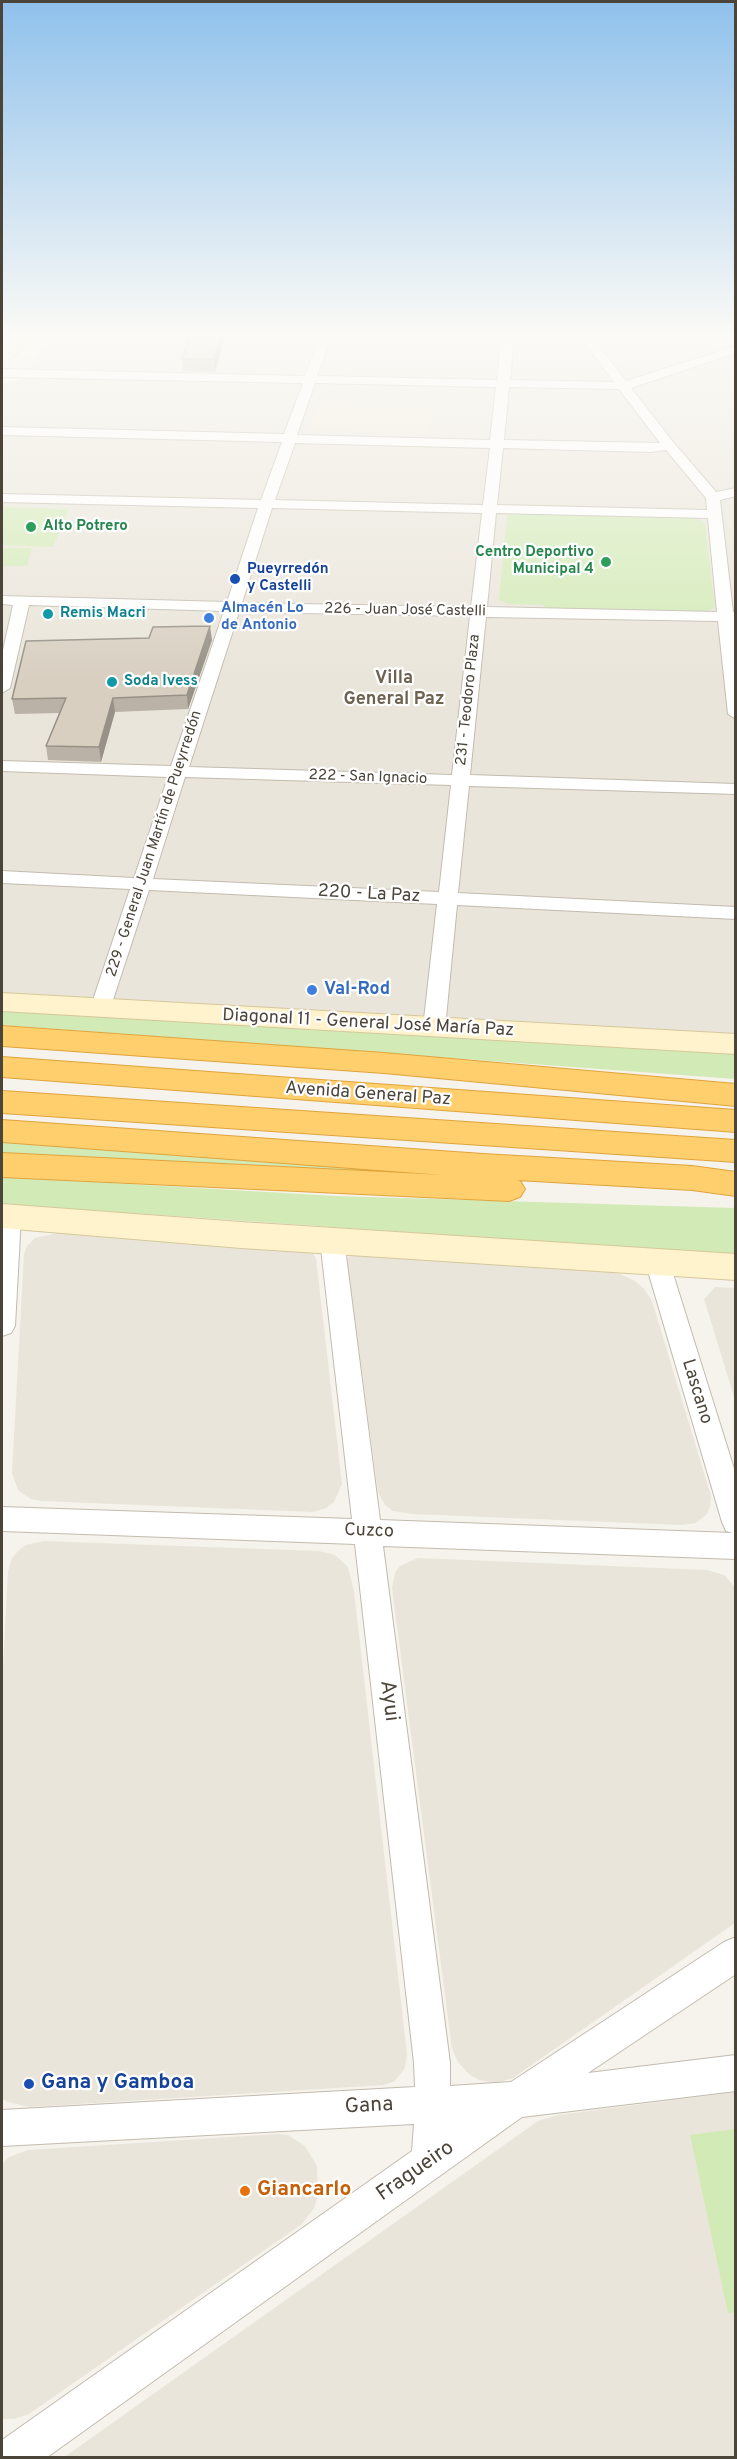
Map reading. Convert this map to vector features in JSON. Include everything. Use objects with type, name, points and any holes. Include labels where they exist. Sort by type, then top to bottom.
[{"type":"highway","points":[[2,1036],[396,1064],[735,1095]]},
{"type":"highway","name":"Avenida General Paz","points":[[2,1068],[735,1122]]},
{"type":"highway","name":"Avenida General Paz","points":[[2,1102],[735,1151]]},
{"type":"highway","points":[[2,1131],[483,1166],[692,1178],[735,1184]]},
{"type":"highway","points":[[12,1165],[324,1182],[631,1194],[735,1194]]},
{"type":"street","name":"229 - General Juan Martín de Pueyrredón","points":[[100,1009],[285,452]]},
{"type":"street","name":"231 - Teodoro Plaza","points":[[434,1028],[495,452]]},
{"type":"street","points":[[674,452],[713,497],[731,618],[735,714]]},
{"type":"street","points":[[713,497],[735,492]]},
{"type":"street","points":[[2,498],[715,514]]},
{"type":"street","name":"226 - Juan José Castelli","points":[[2,600],[731,618]]},
{"type":"street","points":[[2,688],[22,601]]},
{"type":"street","name":"222 - San Ignacio","points":[[2,766],[735,789]]},
{"type":"street","name":"220 - La Paz","points":[[2,877],[735,913]]},
{"type":"street","name":"Diagonal 11 - General José María Paz","points":[[2,1002],[735,1044]]},
{"type":"street","points":[[2,1326],[5,1216],[735,1266]]},
{"type":"street","name":"Ayui","points":[[332,1240],[432,2063],[434,2104],[430,2162]]},
{"type":"street","name":"Lascano","points":[[657,1262],[735,1522]]},
{"type":"street","name":"Cuzco","points":[[2,1519],[735,1546]]},
{"type":"street","name":"Fragueiro","points":[[11,2457],[516,2100],[735,1954]]},
{"type":"street","name":"Gana","points":[[2,2128],[516,2100],[735,2073]]},
{"type":"shaded area","points":[[2,452],[735,452],[735,1037],[2,995]]},
{"type":"shaded area","points":[[57,1233],[312,1252],[316,1258],[342,1484],[334,1502],[326,1508],[313,1512],[41,1501],[31,1499],[18,1490],[12,1473],[24,1254],[27,1246],[35,1238]]},
{"type":"shaded area","points":[[356,1253],[605,1271],[618,1273],[635,1281],[652,1301],[711,1496],[707,1514],[696,1523],[682,1525],[412,1514],[393,1511],[385,1505],[378,1492],[347,1260],[350,1255]]},
{"type":"shaded area","points":[[715,1287],[735,1288],[735,1400],[704,1299]]},
{"type":"shaded area","points":[[44,1541],[319,1551],[335,1555],[348,1567],[354,1591],[407,2054],[405,2068],[395,2081],[384,2085],[30,2107],[8,2102],[2,2098],[2,1687],[8,1571],[12,1558],[18,1551],[26,1545]]},
{"type":"shaded area","points":[[418,1558],[707,1570],[724,1575],[735,1587],[735,1923],[513,2078],[496,2083],[479,2080],[469,2074],[458,2062],[452,2049],[392,1588],[395,1573],[400,1566]]},
{"type":"shaded area","points":[[735,2092],[735,2457],[63,2458],[538,2121],[558,2115]]},
{"type":"shaded area","points":[[288,2135],[305,2146],[317,2166],[318,2196],[314,2208],[302,2224],[29,2414],[14,2419],[2,2419],[2,2164],[9,2157],[28,2150]]},
{"type":"green space","name":"Alto Potrero","points":[[2,507],[69,509],[53,547],[2,545]]},
{"type":"green space","name":"Centro Deportivo Municipal 4","points":[[507,515],[701,520],[705,524],[715,607],[707,612],[544,608],[544,605],[508,604],[499,600]]},
{"type":"green space","points":[[2,548],[32,548],[27,566],[2,566]]},
{"type":"green space","points":[[2,1008],[735,1050],[735,1079],[2,1025]]},
{"type":"green space","points":[[2,1140],[405,1168],[405,1174],[8,1177],[335,1196],[735,1208],[735,1255],[2,1204]]},
{"type":"green space","points":[[735,2129],[736,2312],[728,2313],[690,2135]]},
{"type":"building","name":"Soda Ivess","points":[[210,626],[187,695],[113,698],[99,747],[46,746],[66,698],[12,699],[26,641],[149,638],[153,627]]},
{"type":"place","name":"Alto Potrero","points":[[31,527]]},
{"type":"place","name":"Centro Deportivo Municipal 4","points":[[606,562]]},
{"type":"place","name":"Pueyrredón y Castelli","points":[[235,579]]},
{"type":"place","name":"Remis Macri","points":[[48,614]]},
{"type":"place","name":"Almacén Lo de Antonio","points":[[209,618]]},
{"type":"place","name":"Soda Ivess","points":[[112,682]]},
{"type":"place","name":"Val-Rod","points":[[312,990]]},
{"type":"place","name":"Gana y Gamboa","points":[[29,2084]]},
{"type":"place","name":"Giancarlo","points":[[245,2191]]},
{"type":"district","name":"Villa General Paz","points":[[394,689]]}]
